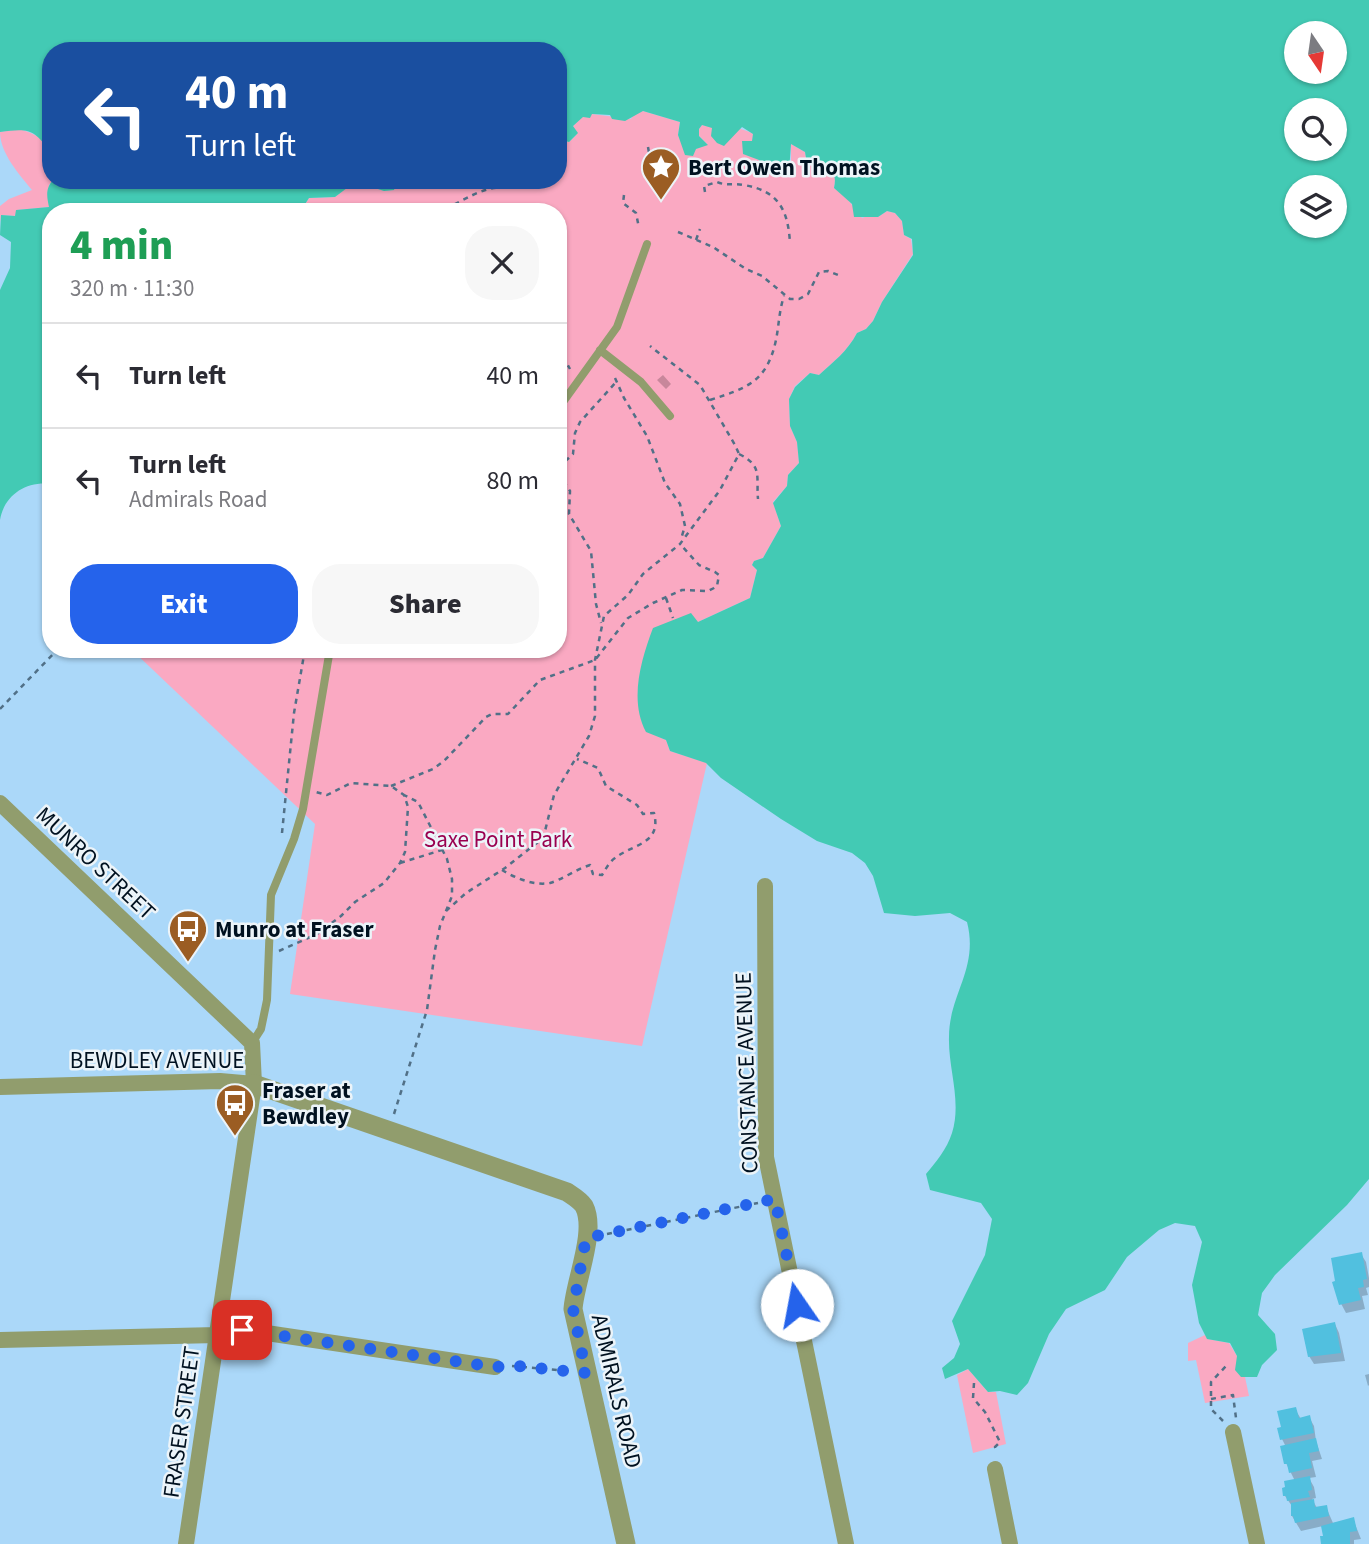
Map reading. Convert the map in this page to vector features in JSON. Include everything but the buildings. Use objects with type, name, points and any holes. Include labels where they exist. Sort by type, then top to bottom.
[{"type":"street","name":"MUNRO STREET","points":[[0,803],[253,1043]]},
{"type":"street","name":"CONSTANCE AVENUE","points":[[765,886],[766,1157],[846,1544]]},
{"type":"street","name":"FRASER STREET","points":[[186,1544],[254,1084],[253,1043]]},
{"type":"street","name":"BEWDLEY AVENUE","points":[[0,1087],[220,1081],[254,1084],[567,1192],[584,1207]]},
{"type":"street","name":"ADMIRALS ROAD","points":[[584,1207],[588,1220],[573,1309],[626,1544]]},
{"type":"street","points":[[0,1340],[218,1330],[495,1367]]},
{"type":"street","points":[[1233,1432],[1256,1544]]},
{"type":"street","points":[[995,1469],[1010,1544]]},
{"type":"lane","points":[[567,397],[617,327],[647,244]]},
{"type":"lane","points":[[600,350],[641,382],[670,416]]},
{"type":"lane","name":"FRASER STREET","points":[[253,1043],[265,1014],[271,895],[294,839],[307,789],[329,658]]},
{"type":"path","points":[[648,147],[653,175]]},
{"type":"path","points":[[705,192],[704,186],[717,182],[724,185],[743,185],[772,194],[778,200],[790,243]]},
{"type":"path","points":[[455,203],[484,189]]},
{"type":"path","points":[[624,195],[623,203],[636,213],[639,228]]},
{"type":"path","points":[[696,240],[700,229]]},
{"type":"path","points":[[678,232],[762,276],[784,296],[794,300],[803,297],[819,272],[828,271],[838,275]]},
{"type":"path","points":[[710,400],[753,383],[767,365],[776,341],[779,310],[784,296]]},
{"type":"path","points":[[650,346],[700,385],[739,454],[755,464],[758,470],[758,499]]},
{"type":"path","points":[[567,366],[579,381]]},
{"type":"path","points":[[611,369],[624,398],[647,436],[666,483],[680,504],[685,526],[680,544]]},
{"type":"path","points":[[567,460],[573,454],[575,433],[580,422],[617,381]]},
{"type":"path","points":[[601,623],[615,604],[628,595],[643,574],[680,544],[720,490],[739,454]]},
{"type":"path","points":[[446,911],[486,878],[502,870],[538,842],[545,831],[554,795],[589,736],[595,716],[595,660],[601,623],[596,604],[591,551],[569,514],[570,491],[567,486]]},
{"type":"path","points":[[307,789],[327,795],[351,783],[391,786],[433,769],[486,717],[492,714],[509,714],[540,680],[595,660],[628,618],[682,590],[708,591],[717,586],[719,575],[699,565],[680,544]]},
{"type":"path","points":[[665,598],[673,618]]},
{"type":"path","points":[[0,709],[49,658]]},
{"type":"path","points":[[294,839],[281,833],[294,713],[303,658]]},
{"type":"path","points":[[502,870],[524,880],[541,883],[549,883],[590,865],[593,874],[602,875],[613,859],[640,846],[653,833],[654,813],[643,814],[607,786],[598,768],[577,759]]},
{"type":"path","points":[[389,1131],[427,1010],[435,950],[452,896],[452,879],[447,859],[418,802],[391,786]]},
{"type":"path","points":[[270,955],[317,934],[355,902],[384,883],[405,852],[408,807],[404,795]]},
{"type":"path","points":[[400,863],[442,850]]},
{"type":"path","points":[[586,1238],[775,1199]]},
{"type":"path","points":[[1227,1365],[1211,1382],[1211,1409],[1233,1432]]},
{"type":"path","points":[[495,1367],[517,1366],[586,1373]]},
{"type":"path","points":[[974,1383],[973,1398],[985,1412],[1000,1442],[995,1447]]},
{"type":"path","points":[[1211,1399],[1233,1395],[1237,1412],[1233,1432]]},
{"type":"green space","name":"Saxe Point Park","points":[[643,111],[680,122],[678,135],[683,145],[696,149],[707,144],[699,136],[702,125],[741,129],[753,134],[751,155],[759,160],[791,165],[791,144],[805,152],[806,158],[832,170],[834,188],[846,197],[862,218],[870,215],[878,217],[887,211],[895,213],[902,221],[904,235],[911,239],[913,254],[866,329],[857,333],[845,351],[819,375],[810,373],[795,386],[789,399],[790,426],[797,442],[799,463],[788,475],[787,486],[773,502],[781,526],[763,558],[754,561],[752,565],[757,570],[750,598],[698,622],[638,692],[642,723],[645,727],[666,740],[670,751],[707,763],[642,1046],[290,994],[315,824],[140,658],[567,658],[567,203],[306,203],[309,198],[335,197],[345,189],[567,189],[567,141],[577,134],[573,126],[583,116],[592,114],[631,119],[634,114]]},
{"type":"green space","points":[[19,129],[42,140],[42,189],[49,189],[50,203],[42,203],[42,208],[17,210],[15,216],[1,215],[0,223],[0,206],[9,199],[32,190],[11,163],[3,148],[0,132]]},
{"type":"green space","points":[[1205,1335],[1208,1339],[1229,1343],[1237,1356],[1241,1376],[1245,1377],[1249,1396],[1205,1403],[1196,1360],[1188,1361],[1188,1343]]},
{"type":"green space","points":[[968,1369],[988,1392],[996,1392],[1006,1444],[973,1453],[957,1375]]},
{"type":"shaded area","points":[[0,0],[1369,0],[1369,1179],[1347,1205],[1275,1275],[1262,1293],[1258,1315],[1275,1334],[1277,1350],[1262,1365],[1257,1377],[1241,1377],[1235,1370],[1237,1356],[1230,1343],[1207,1339],[1199,1323],[1192,1285],[1202,1242],[1195,1226],[1175,1223],[1159,1230],[1127,1257],[1105,1290],[1066,1309],[1049,1334],[1028,1383],[1017,1395],[1000,1391],[988,1392],[968,1369],[945,1379],[942,1368],[954,1358],[960,1344],[952,1321],[985,1255],[992,1219],[981,1203],[930,1190],[926,1174],[947,1144],[955,1121],[949,1037],[950,1022],[967,968],[970,939],[967,922],[950,913],[915,916],[884,913],[873,876],[865,863],[852,853],[817,841],[781,819],[721,778],[706,763],[670,751],[666,740],[646,732],[641,720],[638,707],[639,680],[644,653],[653,628],[691,613],[698,622],[750,598],[757,570],[752,565],[754,561],[763,558],[781,526],[773,503],[787,486],[788,475],[799,463],[797,442],[790,426],[789,399],[795,387],[810,373],[819,375],[845,351],[857,333],[866,329],[873,321],[882,302],[913,255],[912,239],[904,235],[902,221],[895,213],[887,211],[878,217],[854,217],[852,204],[834,188],[832,170],[806,158],[805,152],[791,144],[789,172],[777,175],[762,169],[759,160],[743,154],[742,141],[752,141],[753,134],[742,127],[724,146],[711,136],[712,128],[702,125],[699,136],[708,145],[696,149],[693,156],[685,155],[678,135],[680,122],[643,111],[625,121],[612,119],[610,115],[592,114],[590,118],[583,117],[573,126],[578,133],[567,141],[567,42],[42,42],[42,142],[30,132],[0,132]]},
{"type":"shaded area","points":[[346,189],[335,197],[309,198],[306,203],[48,203],[48,190]]},
{"type":"shaded area","points":[[42,208],[42,484],[24,488],[11,497],[0,520],[0,290],[10,268],[11,242],[0,235],[1,215],[15,216],[16,210]]},
{"type":"place","name":"Bert Owen Thomas","points":[[661,201]]},
{"type":"place","name":"Munro at Fraser","points":[[188,963]]},
{"type":"place","name":"Fraser at Bewdley","points":[[235,1137]]},
{"type":"route","points":[[242,1330],[495,1367],[517,1366],[586,1373],[573,1309],[586,1238],[775,1199],[797,1305]]}]
